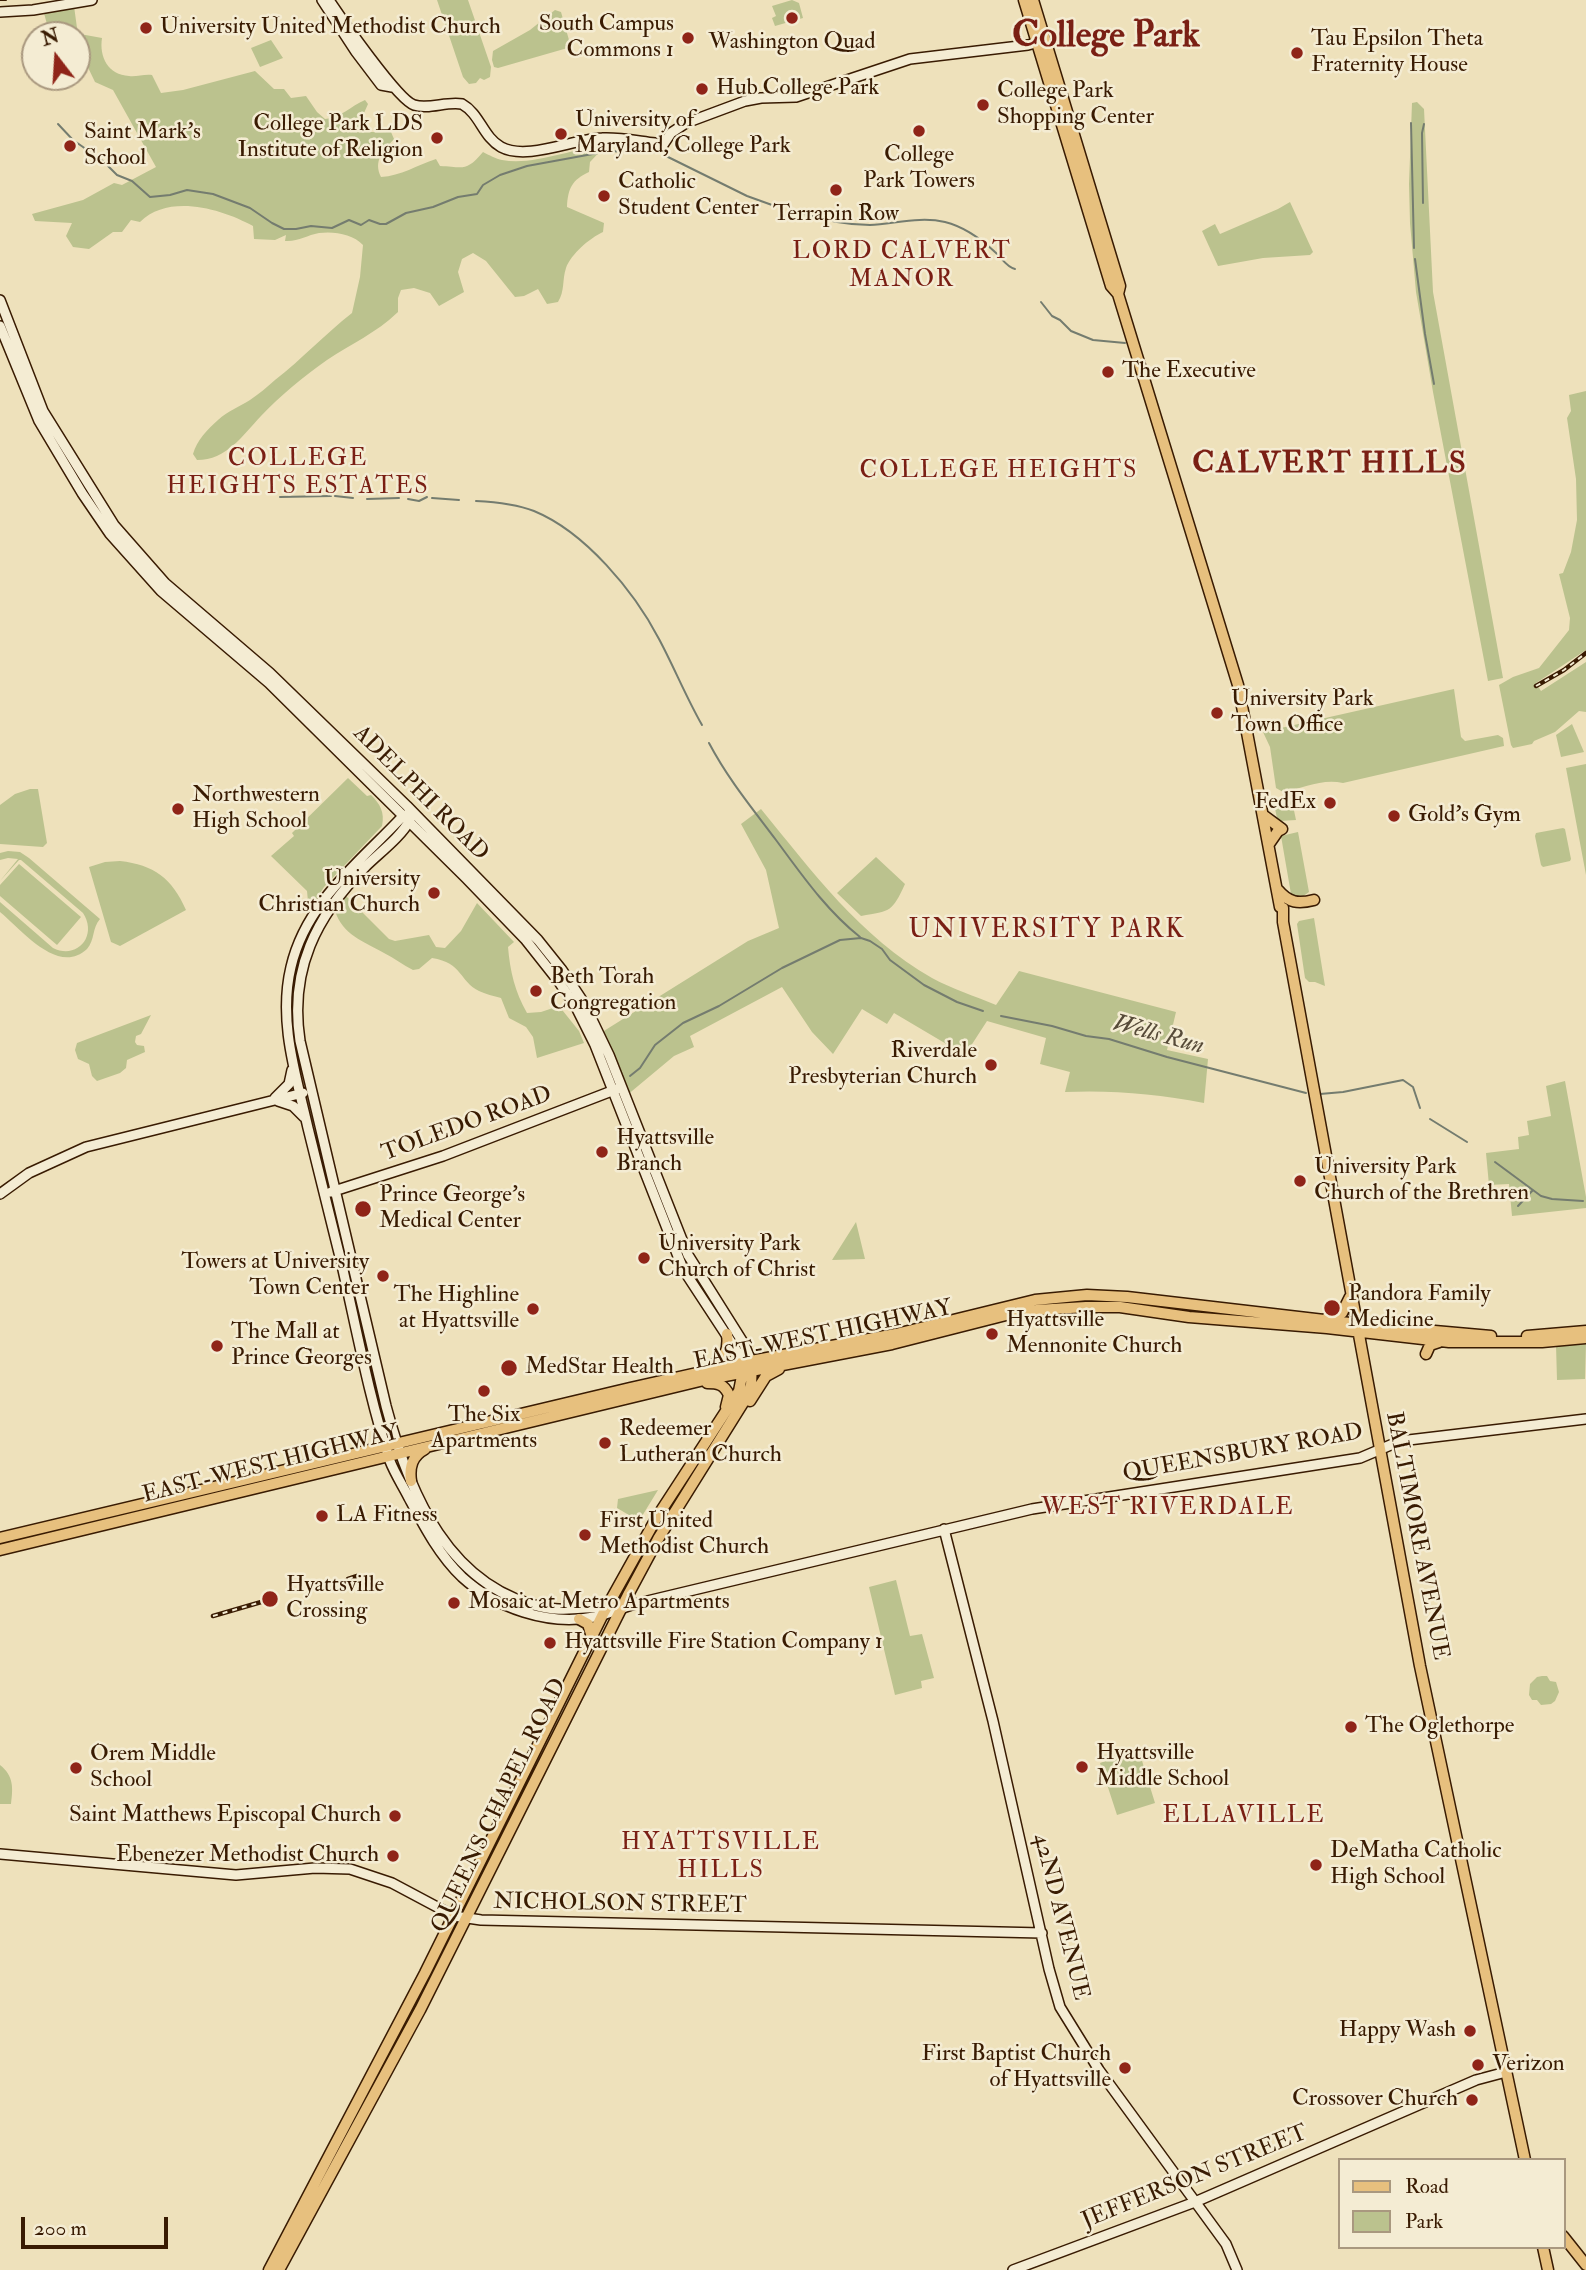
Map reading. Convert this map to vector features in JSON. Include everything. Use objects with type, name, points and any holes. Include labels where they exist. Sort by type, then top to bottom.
[{"type":"main road","name":"BALTIMORE AVENUE","points":[[1024,0],[1042,41]]},
{"type":"main road","name":"BALTIMORE AVENUE","points":[[1033,0],[1042,41],[1120,286],[1118,294],[1234,673],[1278,890],[1350,1294],[1433,1729],[1525,2158]]},
{"type":"main road","points":[[1263,815],[1282,829],[1269,844]]},
{"type":"main road","points":[[1278,890],[1295,903],[1314,900]]},
{"type":"main road","points":[[1318,1319],[1342,1313],[1350,1294]]},
{"type":"main road","name":"EAST-WEST HIGHWAY","points":[[0,1550],[630,1388],[896,1334],[1020,1303],[1072,1296],[1143,1298],[1318,1319],[1414,1339],[1421,1343],[1426,1354],[1430,1345],[1440,1341],[1537,1342],[1586,1338]]},
{"type":"main road","name":"EAST-WEST HIGHWAY","points":[[3,1537],[392,1450],[430,1447],[648,1394],[748,1366],[812,1359],[892,1344],[1010,1314],[1074,1307],[1120,1307],[1189,1317],[1483,1336],[1586,1331]]},
{"type":"main road","points":[[659,1382],[720,1362],[727,1351],[727,1334]]},
{"type":"main road","points":[[1363,1357],[1371,1340],[1386,1335]]},
{"type":"main road","points":[[731,1422],[748,1404],[761,1381],[771,1371],[812,1359]]},
{"type":"main road","name":"QUEENS CHAPEL ROAD","points":[[279,2270],[420,2010],[496,1862],[556,1736],[658,1539],[749,1391],[748,1366]]},
{"type":"main road","name":"QUEENS CHAPEL ROAD","points":[[269,2270],[454,1916],[606,1610],[644,1539],[739,1391],[748,1366]]},
{"type":"main road","points":[[648,1394],[705,1384],[716,1383],[724,1387],[729,1395],[727,1405],[707,1441]]},
{"type":"main road","points":[[577,1412],[625,1393],[630,1388]]},
{"type":"main road","points":[[411,1481],[409,1471],[412,1461],[419,1452],[430,1447]]},
{"type":"main road","points":[[579,1619],[588,1623],[592,1637]]},
{"type":"main road","points":[[554,1712],[558,1717],[556,1736]]},
{"type":"main road","points":[[1565,2237],[1586,2266]]},
{"type":"main road","points":[[1543,2249],[1548,2270]]},
{"type":"street","points":[[0,12],[33,10],[92,0]]},
{"type":"street","points":[[322,0],[381,85],[392,87]]},
{"type":"street","points":[[329,0],[392,87],[407,102],[416,106],[454,103],[465,105],[493,140],[506,149],[520,152],[580,139],[604,137],[655,143],[661,148],[671,134],[686,123],[745,100],[796,97],[910,59],[1042,41]]},
{"type":"street","name":"ADELPHI ROAD","points":[[0,300],[43,411],[114,525],[164,583],[270,673],[412,812],[538,940],[562,970],[594,1022],[677,1256],[691,1283],[748,1366]]},
{"type":"street","name":"ADELPHI ROAD","points":[[0,326],[38,421],[110,534],[161,591],[250,666],[491,903],[536,952],[576,1007],[618,1088],[688,1255],[744,1344],[748,1366]]},
{"type":"street","points":[[386,834],[390,818],[388,802]]},
{"type":"street","points":[[412,812],[335,900],[319,925],[306,954],[299,985],[297,1018],[397,1476],[427,1531],[455,1569],[472,1585],[500,1602],[541,1616],[579,1619],[606,1610]]},
{"type":"street","points":[[406,820],[386,834],[325,896],[309,919],[298,942],[286,996],[292,1061],[324,1194],[392,1450],[441,1536],[461,1562],[491,1587],[531,1604],[539,1610],[541,1616]]},
{"type":"street","points":[[273,1100],[289,1084],[292,1061]]},
{"type":"street","name":"TOLEDO ROAD","points":[[324,1194],[443,1156],[618,1088]]},
{"type":"street","points":[[0,1194],[39,1168],[86,1147],[311,1091]]},
{"type":"street","points":[[273,1100],[293,1106],[307,1120]]},
{"type":"street","name":"QUEENSBURY ROAD","points":[[606,1610],[1040,1507],[1360,1458],[1400,1441],[1586,1419]]},
{"type":"street","name":"42ND AVENUE","points":[[944,1530],[993,1721],[1060,2007],[1100,2070],[1230,2250],[1237,2270]]},
{"type":"street","points":[[531,1604],[569,1610],[606,1610]]},
{"type":"street","name":"NICHOLSON STREET","points":[[0,1854],[236,1875],[315,1868],[350,1869],[392,1883],[454,1916],[481,1920],[1042,1933]]},
{"type":"street","name":"JEFFERSON STREET","points":[[1013,2270],[1195,2202],[1469,2083],[1506,2072]]},
{"type":"green space","points":[[437,0],[468,0],[491,67],[490,77],[484,80],[480,78],[476,83],[469,84],[463,77]]},
{"type":"green space","points":[[792,0],[799,3],[803,18],[775,26],[772,18],[776,16],[772,6]]},
{"type":"green space","points":[[42,6],[74,6],[76,21],[46,21]]},
{"type":"green space","points":[[555,10],[561,12],[571,47],[494,67],[493,51],[530,30]]},
{"type":"green space","points":[[91,36],[102,38],[102,52],[110,69],[129,76],[152,75],[161,93],[255,71],[274,89],[284,89],[291,98],[306,96],[325,119],[341,114],[365,100],[368,104],[358,118],[360,124],[366,131],[391,132],[394,139],[379,161],[381,177],[436,159],[440,166],[464,167],[483,152],[502,160],[527,161],[605,146],[590,162],[589,172],[572,185],[567,207],[604,223],[603,232],[592,238],[568,263],[558,302],[547,304],[538,289],[515,297],[486,261],[473,253],[462,259],[458,272],[464,292],[439,306],[430,293],[414,288],[401,290],[398,312],[389,320],[301,379],[225,451],[208,459],[197,460],[193,454],[195,449],[203,435],[214,424],[260,393],[352,313],[360,277],[363,245],[349,236],[331,232],[290,241],[285,241],[286,235],[275,240],[254,239],[253,226],[240,220],[211,210],[180,206],[152,213],[140,222],[131,220],[122,232],[113,232],[89,249],[73,247],[66,236],[72,223],[35,221],[32,214],[83,200],[114,183],[122,185],[156,167],[113,90],[95,82],[91,74]]},
{"type":"green space","points":[[271,40],[283,58],[260,67],[251,48]]},
{"type":"green space","points":[[1417,102],[1424,109],[1433,292],[1503,678],[1488,681],[1416,292],[1409,184],[1412,103]]},
{"type":"green space","points":[[1290,202],[1313,252],[1310,255],[1263,258],[1218,266],[1202,231],[1215,224],[1220,234]]},
{"type":"green space","points":[[1586,391],[1586,650],[1536,683],[1541,691],[1586,662],[1586,712],[1579,711],[1555,732],[1532,744],[1513,748],[1499,685],[1539,668],[1569,630],[1570,618],[1559,574],[1563,573],[1571,552],[1577,520],[1576,479],[1567,418],[1571,411],[1569,395]]},
{"type":"green space","points":[[1454,689],[1461,737],[1465,741],[1498,735],[1503,738],[1504,746],[1343,783],[1320,783],[1283,792],[1276,788],[1270,747],[1263,732]]},
{"type":"green space","points":[[1572,724],[1584,752],[1561,757],[1556,735]]},
{"type":"green space","points":[[1586,764],[1586,875],[1566,768]]},
{"type":"green space","points":[[348,778],[377,802],[382,812],[382,826],[324,887],[309,911],[307,891],[271,856],[294,836],[292,833]]},
{"type":"green space","points":[[38,789],[47,843],[43,847],[0,844],[0,805],[15,794]]},
{"type":"green space","points":[[1292,801],[1296,820],[1280,821],[1274,804]]},
{"type":"green space","points":[[761,809],[819,879],[860,923],[906,962],[940,982],[996,1005],[1019,971],[1176,1012],[1167,1050],[1208,1059],[1204,1103],[1135,1093],[1065,1092],[1070,1072],[1040,1064],[1046,1038],[987,1021],[965,1055],[894,1013],[887,1024],[862,1009],[833,1054],[812,1032],[782,987],[690,1036],[694,1047],[674,1056],[626,1096],[599,1034],[748,941],[779,928],[766,870],[741,824]]},
{"type":"green space","points":[[1563,828],[1570,861],[1543,867],[1536,833]]},
{"type":"green space","points":[[1298,832],[1309,892],[1296,898],[1291,894],[1281,836]]},
{"type":"green space","points":[[20,852],[29,858],[100,919],[87,949],[76,956],[53,954],[30,939],[0,912],[0,902],[53,948],[62,951],[70,951],[83,944],[88,930],[83,913],[21,860],[0,881],[18,859],[0,860],[0,853]]},
{"type":"green space","points":[[876,857],[905,884],[889,909],[861,916],[837,893]]},
{"type":"green space","points":[[120,861],[143,866],[160,875],[175,889],[186,910],[120,946],[111,942],[89,867]]},
{"type":"green space","points":[[19,864],[81,917],[57,945],[0,896],[0,885]]},
{"type":"green space","points":[[346,896],[389,939],[395,941],[429,935],[436,947],[445,948],[461,931],[477,903],[514,942],[508,947],[510,964],[516,989],[527,1013],[559,1006],[579,1031],[584,1043],[537,1058],[533,1037],[526,1027],[509,1018],[501,998],[473,987],[450,964],[432,958],[419,969],[413,970],[348,932],[335,911]]},
{"type":"green space","points":[[1314,918],[1325,986],[1309,982],[1305,978],[1297,924],[1299,921]]},
{"type":"green space","points":[[151,1015],[141,1034],[136,1036],[135,1042],[144,1046],[145,1052],[127,1060],[126,1068],[120,1073],[97,1081],[92,1076],[89,1064],[78,1059],[75,1050],[77,1043]]},
{"type":"green space","points":[[1565,1081],[1586,1208],[1512,1216],[1509,1184],[1489,1185],[1486,1153],[1519,1149],[1518,1137],[1529,1135],[1527,1121],[1551,1116],[1546,1086]]},
{"type":"green space","points":[[856,1222],[865,1259],[832,1260]]},
{"type":"green space","points":[[1586,1342],[1585,1379],[1557,1380],[1556,1345]]},
{"type":"green space","points":[[658,1490],[639,1521],[617,1508],[618,1499]]},
{"type":"green space","points":[[896,1580],[910,1636],[922,1634],[934,1678],[921,1681],[922,1688],[895,1695],[869,1587]]},
{"type":"green space","points":[[1547,1676],[1550,1681],[1556,1682],[1559,1692],[1551,1704],[1541,1705],[1529,1695],[1530,1684],[1537,1677]]},
{"type":"green space","points":[[1139,1751],[1155,1803],[1117,1815],[1100,1763]]},
{"type":"green space","points":[[0,1765],[8,1773],[12,1783],[11,1804],[0,1804]]},
{"type":"waterway","points":[[1411,123],[1414,248]]},
{"type":"waterway","points":[[58,124],[73,140],[103,161],[117,175],[132,181],[150,197],[187,190],[213,194],[250,208],[284,229],[311,226],[332,228],[349,220],[361,225],[369,220],[386,224],[406,213],[477,194],[483,185],[500,175],[527,166],[609,151],[627,152],[641,149],[656,153]]},
{"type":"waterway","points":[[1423,203],[1424,124]]},
{"type":"waterway","points":[[666,156],[747,196],[772,205]]},
{"type":"waterway","points":[[801,213],[835,222],[861,225],[917,220],[945,222],[972,234],[1015,269]]},
{"type":"waterway","points":[[1415,259],[1434,384]]},
{"type":"waterway","points":[[1041,302],[1052,316],[1071,331],[1093,340],[1125,343]]},
{"type":"waterway","points":[[280,497],[331,496]]},
{"type":"waterway","points":[[335,496],[353,498]]},
{"type":"waterway","points":[[408,499],[419,501],[427,497]]},
{"type":"waterway","points":[[367,499],[399,498]]},
{"type":"waterway","points":[[432,498],[459,500]]},
{"type":"waterway","points":[[476,501],[534,511],[572,533],[589,548],[622,583],[649,621],[702,725]]},
{"type":"waterway","points":[[709,743],[724,769],[805,879],[825,904],[860,937]]},
{"type":"waterway","points":[[630,1076],[640,1068],[655,1045],[683,1023],[719,1006],[782,968],[840,940],[861,938],[870,941],[924,985],[957,1002],[983,1011]]},
{"type":"waterway","name":"Wells Run","points":[[1001,1016],[1109,1039],[1306,1093]]},
{"type":"waterway","name":"Wells Run","points":[[1320,1094],[1403,1080],[1413,1087],[1420,1108]]},
{"type":"waterway","name":"Wells Run","points":[[1430,1119],[1467,1142]]},
{"type":"waterway","name":"Wells Run","points":[[1495,1162],[1541,1196],[1583,1201]]},
{"type":"waterway","points":[[1518,1206],[1533,1190]]},
{"type":"tram line","points":[[0,0],[6,0]]},
{"type":"railway","points":[[1536,686],[1586,653]]},
{"type":"railway","points":[[348,1579],[357,1576]]},
{"type":"railway","points":[[213,1616],[275,1598]]},
{"type":"place","name":"Washington Quad","points":[[792,18]]},
{"type":"place","name":"University United Methodist Church","points":[[146,28]]},
{"type":"place","name":"South Campus Commons 1","points":[[688,38]]},
{"type":"place","name":"Tau Epsilon Theta Fraternity House","points":[[1297,53]]},
{"type":"place","name":"Hub College Park","points":[[702,89]]},
{"type":"place","name":"College Park Shopping Center","points":[[983,105]]},
{"type":"place","name":"College Park Towers","points":[[919,131]]},
{"type":"place","name":"University of Maryland, College Park","points":[[561,134]]},
{"type":"place","name":"College Park LDS Institute of Religion","points":[[437,138]]},
{"type":"place","name":"Saint Mark's School","points":[[70,146]]},
{"type":"place","name":"Terrapin Row","points":[[836,190]]},
{"type":"place","name":"Catholic Student Center","points":[[604,196]]},
{"type":"place","name":"The Executive","points":[[1108,372]]},
{"type":"place","name":"University Park Town Office","points":[[1217,713]]},
{"type":"place","name":"FedEx","points":[[1330,803]]},
{"type":"place","name":"Northwestern High School","points":[[178,809]]},
{"type":"place","name":"Gold's Gym","points":[[1394,816]]},
{"type":"place","name":"University Christian Church","points":[[434,893]]},
{"type":"place","name":"Beth Torah Congregation","points":[[536,991]]},
{"type":"place","name":"Riverdale Presbyterian Church","points":[[991,1065]]},
{"type":"place","name":"Hyattsville Branch","points":[[602,1152]]},
{"type":"place","name":"University Park Church of the Brethren","points":[[1300,1181]]},
{"type":"place","name":"Prince George's Medical Center","points":[[363,1209]]},
{"type":"place","name":"University Park Church of Christ","points":[[644,1258]]},
{"type":"place","name":"Towers at University Town Center","points":[[383,1276]]},
{"type":"place","name":"Pandora Family Medicine","points":[[1332,1308]]},
{"type":"place","name":"The Highline at Hyattsville","points":[[533,1309]]},
{"type":"place","name":"Hyattsville Mennonite Church","points":[[992,1334]]},
{"type":"place","name":"The Mall at Prince Georges","points":[[217,1346]]},
{"type":"place","name":"MedStar Health","points":[[509,1368]]},
{"type":"place","name":"The Six Apartments","points":[[484,1391]]},
{"type":"place","name":"Redeemer Lutheran Church","points":[[605,1443]]},
{"type":"place","name":"LA Fitness","points":[[322,1516]]},
{"type":"place","name":"First United Methodist Church","points":[[585,1535]]},
{"type":"place","name":"Hyattsville Crossing","points":[[270,1599]]},
{"type":"place","name":"Mosaic at Metro Apartments","points":[[454,1603]]},
{"type":"place","name":"Hyattsville Fire Station Company 1","points":[[550,1643]]},
{"type":"place","name":"The Oglethorpe","points":[[1351,1727]]},
{"type":"place","name":"Hyattsville Middle School","points":[[1082,1767]]},
{"type":"place","name":"Orem Middle School","points":[[76,1768]]},
{"type":"place","name":"Saint Matthews Episcopal Church","points":[[395,1816]]},
{"type":"place","name":"Ebenezer Methodist Church","points":[[393,1856]]},
{"type":"place","name":"DeMatha Catholic High School","points":[[1316,1865]]},
{"type":"place","name":"Happy Wash","points":[[1470,2031]]},
{"type":"place","name":"Verizon","points":[[1478,2065]]},
{"type":"place","name":"First Baptist Church of Hyattsville","points":[[1125,2068]]},
{"type":"place","name":"Crossover Church","points":[[1472,2100]]},
{"type":"district","name":"College Park","points":[[1106,38]]},
{"type":"district","name":"LORD CALVERT MANOR","points":[[902,267]]},
{"type":"district","name":"CALVERT HILLS","points":[[1330,466]]},
{"type":"district","name":"COLLEGE HEIGHTS","points":[[999,472]]},
{"type":"district","name":"COLLEGE HEIGHTS ESTATES","points":[[298,474]]},
{"type":"district","name":"UNIVERSITY PARK","points":[[1047,931]]},
{"type":"district","name":"WEST RIVERDALE","points":[[1168,1509]]},
{"type":"district","name":"ELLAVILLE","points":[[1244,1817]]},
{"type":"district","name":"HYATTSVILLE HILLS","points":[[721,1858]]}]
